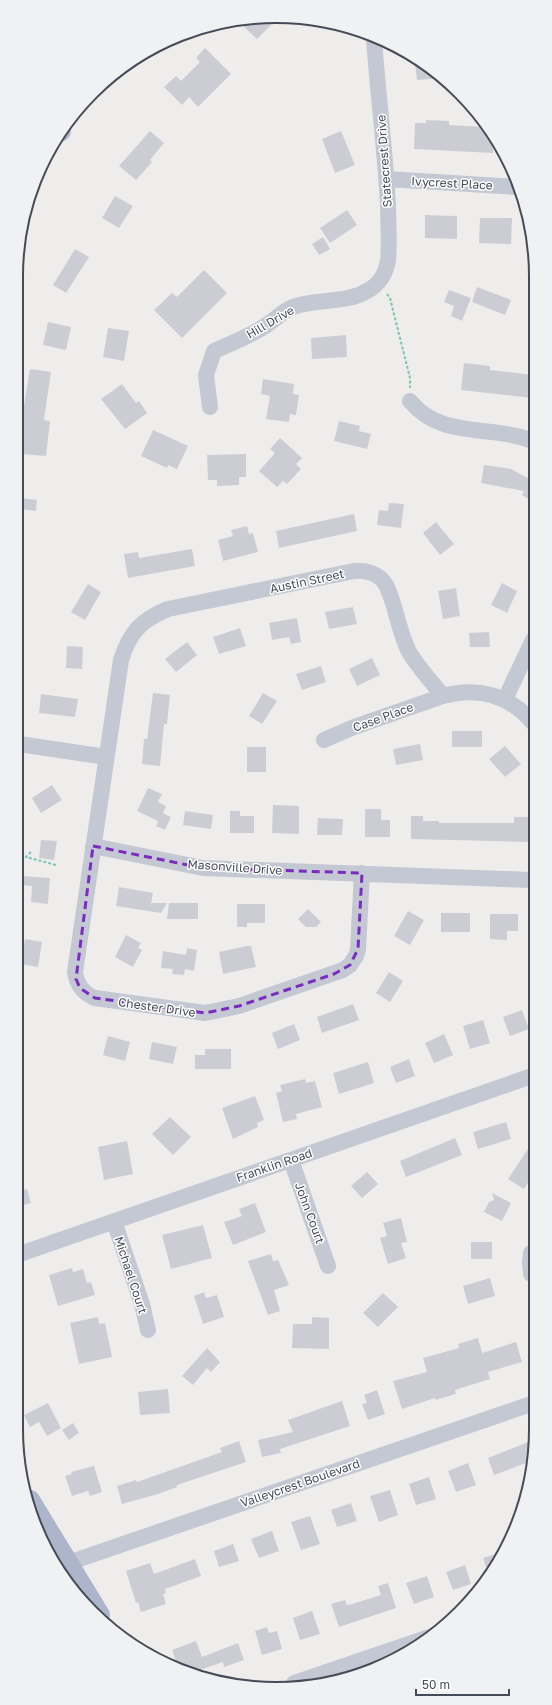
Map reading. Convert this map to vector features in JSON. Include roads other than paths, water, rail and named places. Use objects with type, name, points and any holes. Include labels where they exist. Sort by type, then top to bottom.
[{"type":"main road","points":[[36,1510],[93,1604]]},
{"type":"street","name":"Statecrest Drive","points":[[374,43],[387,179],[388,260],[380,281]]},
{"type":"street","name":"Ivycrest Place","points":[[387,179],[513,187]]},
{"type":"street","name":"Hill Drive","points":[[210,406],[206,375],[214,351],[268,324],[278,315],[292,308],[306,303],[353,297],[367,292],[380,281]]},
{"type":"street","points":[[410,401],[427,418],[439,424],[507,434],[529,440]]},
{"type":"street","name":"Austin Street","points":[[106,757],[121,660],[131,635],[144,622],[168,609],[354,571],[371,572],[379,576],[386,584],[403,640],[410,654],[442,696]]},
{"type":"street","points":[[505,699],[529,648]]},
{"type":"street","points":[[442,696],[459,692],[474,691],[490,693],[505,699],[517,707],[529,719]]},
{"type":"street","name":"Case Place","points":[[324,740],[354,727],[442,696]]},
{"type":"street","points":[[23,745],[106,757],[93,846]]},
{"type":"street","name":"Masonville Drive","points":[[93,846],[203,868],[529,880]]},
{"type":"street","name":"Chester Drive","points":[[93,846],[75,972],[80,988],[88,995],[95,998],[194,1013],[221,1011],[239,1006],[334,974],[350,965],[356,956],[358,948],[362,874]]},
{"type":"street","name":"Franklin Road","points":[[23,1253],[529,1077]]},
{"type":"street","name":"John Court","points":[[291,1160],[328,1266]]},
{"type":"street","name":"Michael Court","points":[[114,1221],[142,1304],[148,1330]]},
{"type":"street","name":"Valleycrest Boulevard","points":[[68,1563],[529,1405]]},
{"type":"street","points":[[301,1680],[409,1644]]}]
